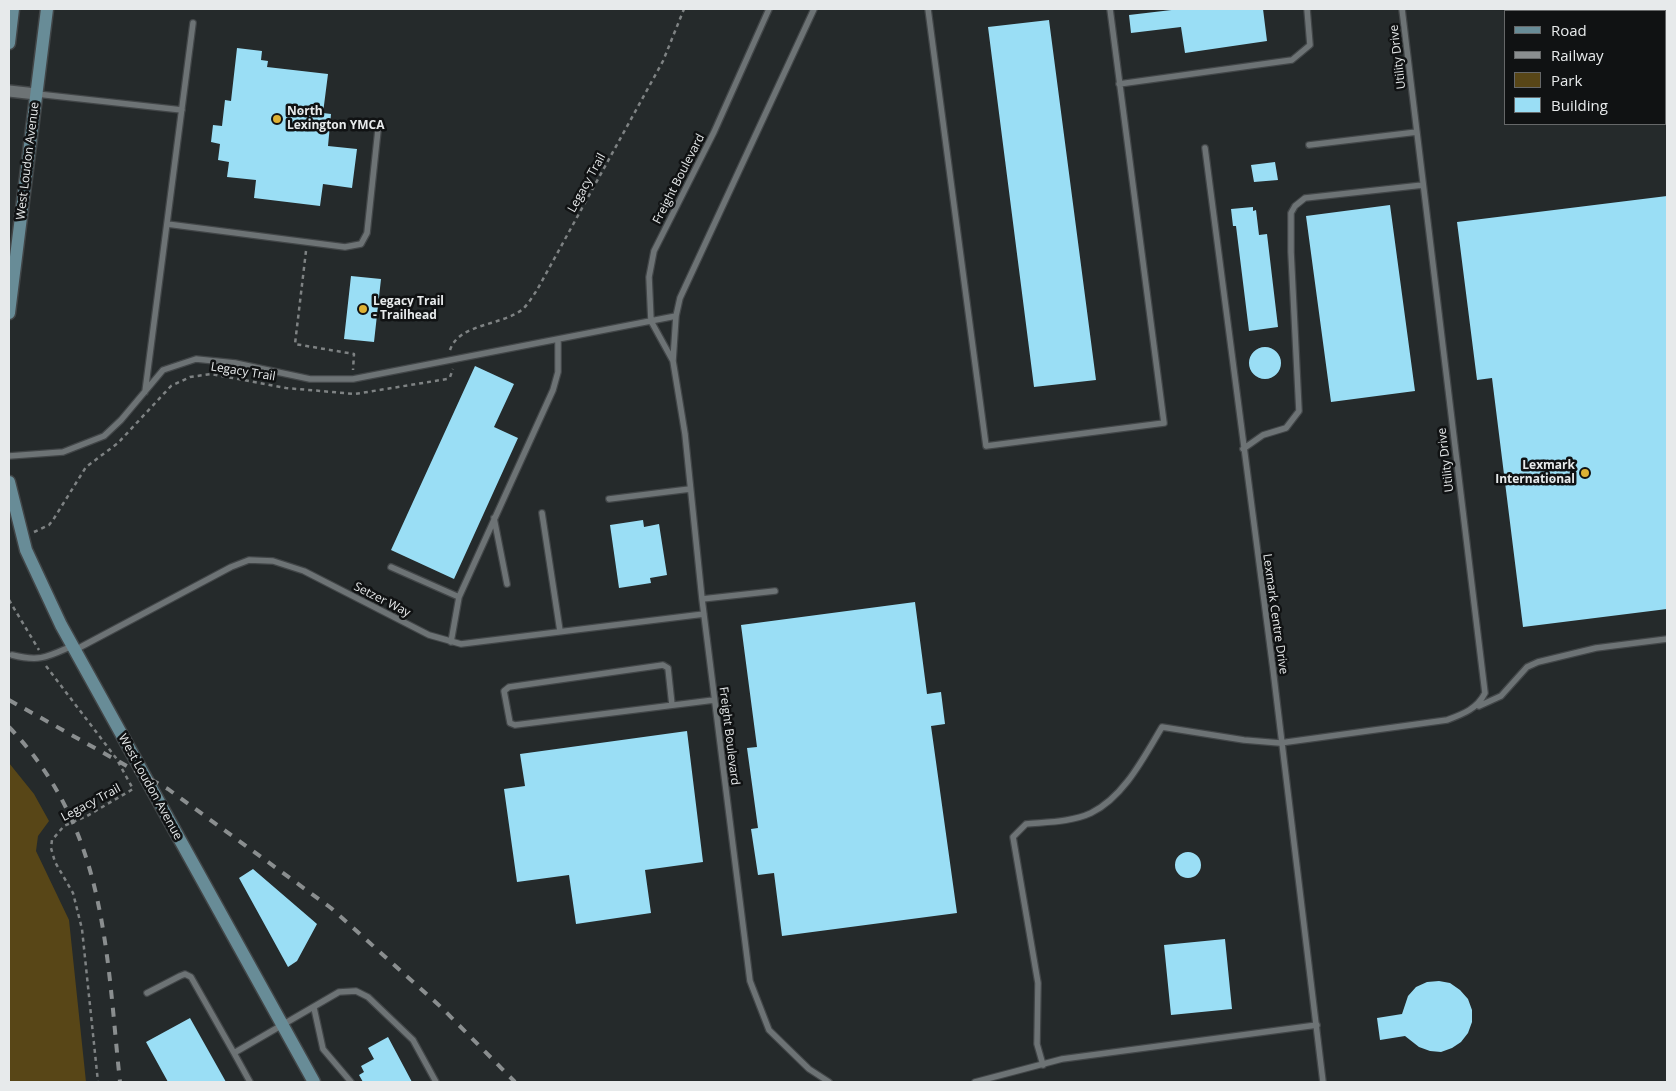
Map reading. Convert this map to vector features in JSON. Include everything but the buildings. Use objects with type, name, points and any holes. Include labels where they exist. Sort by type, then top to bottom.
[{"type":"main road","points":[[9,43],[13,9]]},
{"type":"main road","name":"West Loudon Avenue","points":[[9,313],[47,9]]},
{"type":"main road","name":"West Loudon Avenue","points":[[9,489],[22,538],[33,567],[73,648],[314,1082]]},
{"type":"street","points":[[9,91],[36,94]]},
{"type":"lane","name":"Freight Boulevard","points":[[673,361],[651,320],[649,277],[654,251],[714,132],[769,9]]},
{"type":"lane","name":"Freight Boulevard","points":[[814,9],[680,298],[676,316],[673,361],[685,434],[702,599],[750,982],[769,1030],[809,1069],[829,1082]]},
{"type":"lane","points":[[928,9],[986,446],[1164,423],[1110,9]]},
{"type":"lane","points":[[1119,84],[1292,60],[1310,45],[1307,9]]},
{"type":"lane","name":"Utility Drive","points":[[1402,9],[1485,693],[1472,709]]},
{"type":"lane","points":[[145,392],[193,23]]},
{"type":"lane","points":[[36,94],[182,110]]},
{"type":"lane","points":[[167,224],[344,247],[361,244],[367,234],[378,130]]},
{"type":"lane","points":[[1309,145],[1417,132]]},
{"type":"lane","name":"Lexmark Centre Drive","points":[[1205,148],[1273,669],[1280,743],[1323,1082]]},
{"type":"lane","points":[[1243,449],[1263,435],[1286,428],[1299,411],[1291,252],[1291,212],[1295,206],[1305,198],[1423,185]]},
{"type":"lane","points":[[9,456],[63,452],[104,436],[121,420],[163,370],[196,359],[235,363],[310,379],[353,379],[676,316]]},
{"type":"lane","points":[[452,642],[460,597],[553,390],[558,372],[558,340]]},
{"type":"lane","points":[[610,499],[690,489]]},
{"type":"lane","points":[[542,513],[560,631]]},
{"type":"lane","points":[[494,518],[507,584]]},
{"type":"lane","name":"Setzer Way","points":[[43,659],[73,648],[231,566],[249,560],[273,561],[304,571],[429,636],[461,644],[704,614]]},
{"type":"lane","points":[[391,567],[460,597]]},
{"type":"lane","points":[[702,599],[776,591]]},
{"type":"lane","points":[[1043,1066],[1037,1044],[1038,983],[1013,837],[1026,824],[1063,820],[1091,813],[1114,795],[1138,766],[1162,727],[1244,740],[1280,743],[1447,720],[1501,696],[1527,667],[1538,662],[1596,648],[1667,638]]},
{"type":"lane","points":[[12,655],[31,660],[43,659]]},
{"type":"lane","points":[[672,705],[668,668],[663,665],[509,687],[504,691],[510,723],[515,725],[714,700]]},
{"type":"lane","points":[[147,993],[185,974],[191,977],[250,1082]]},
{"type":"lane","points":[[234,1054],[340,992],[356,991],[368,997],[413,1040],[436,1082]]},
{"type":"lane","points":[[314,1008],[323,1049],[351,1082]]},
{"type":"lane","points":[[975,1082],[1043,1066],[1062,1059],[1153,1045],[1317,1025]]},
{"type":"path","name":"Legacy Trail","points":[[450,350],[453,341],[461,334],[501,320],[523,308],[537,290],[662,61],[684,9]]},
{"type":"path","points":[[307,243],[295,344],[354,354],[353,379],[355,394]]},
{"type":"path","name":"Legacy Trail","points":[[31,533],[42,529],[53,520],[86,468],[124,437],[171,386],[190,376],[211,374],[286,388],[355,394],[447,379],[450,377],[453,368]]},
{"type":"path","name":"Legacy Trail","points":[[9,600],[43,659],[72,702],[116,758],[133,789],[87,816],[64,826],[52,840],[51,848],[55,862],[72,893],[82,928],[98,1082]]},
{"type":"green space","points":[[9,763],[34,794],[49,821],[38,836],[36,851],[69,920],[86,1082],[9,1082]]},
{"type":"railway","points":[[9,700],[168,789],[331,908],[442,1008],[515,1082]]},
{"type":"railway","points":[[9,727],[41,766],[66,807],[83,850],[96,894],[105,939],[120,1082]]},
{"type":"place","name":"North Lexington YMCA","points":[[277,119]]},
{"type":"place","name":"Legacy Trail - Trailhead","points":[[363,309]]},
{"type":"place","name":"Lexmark International","points":[[1585,473]]}]
